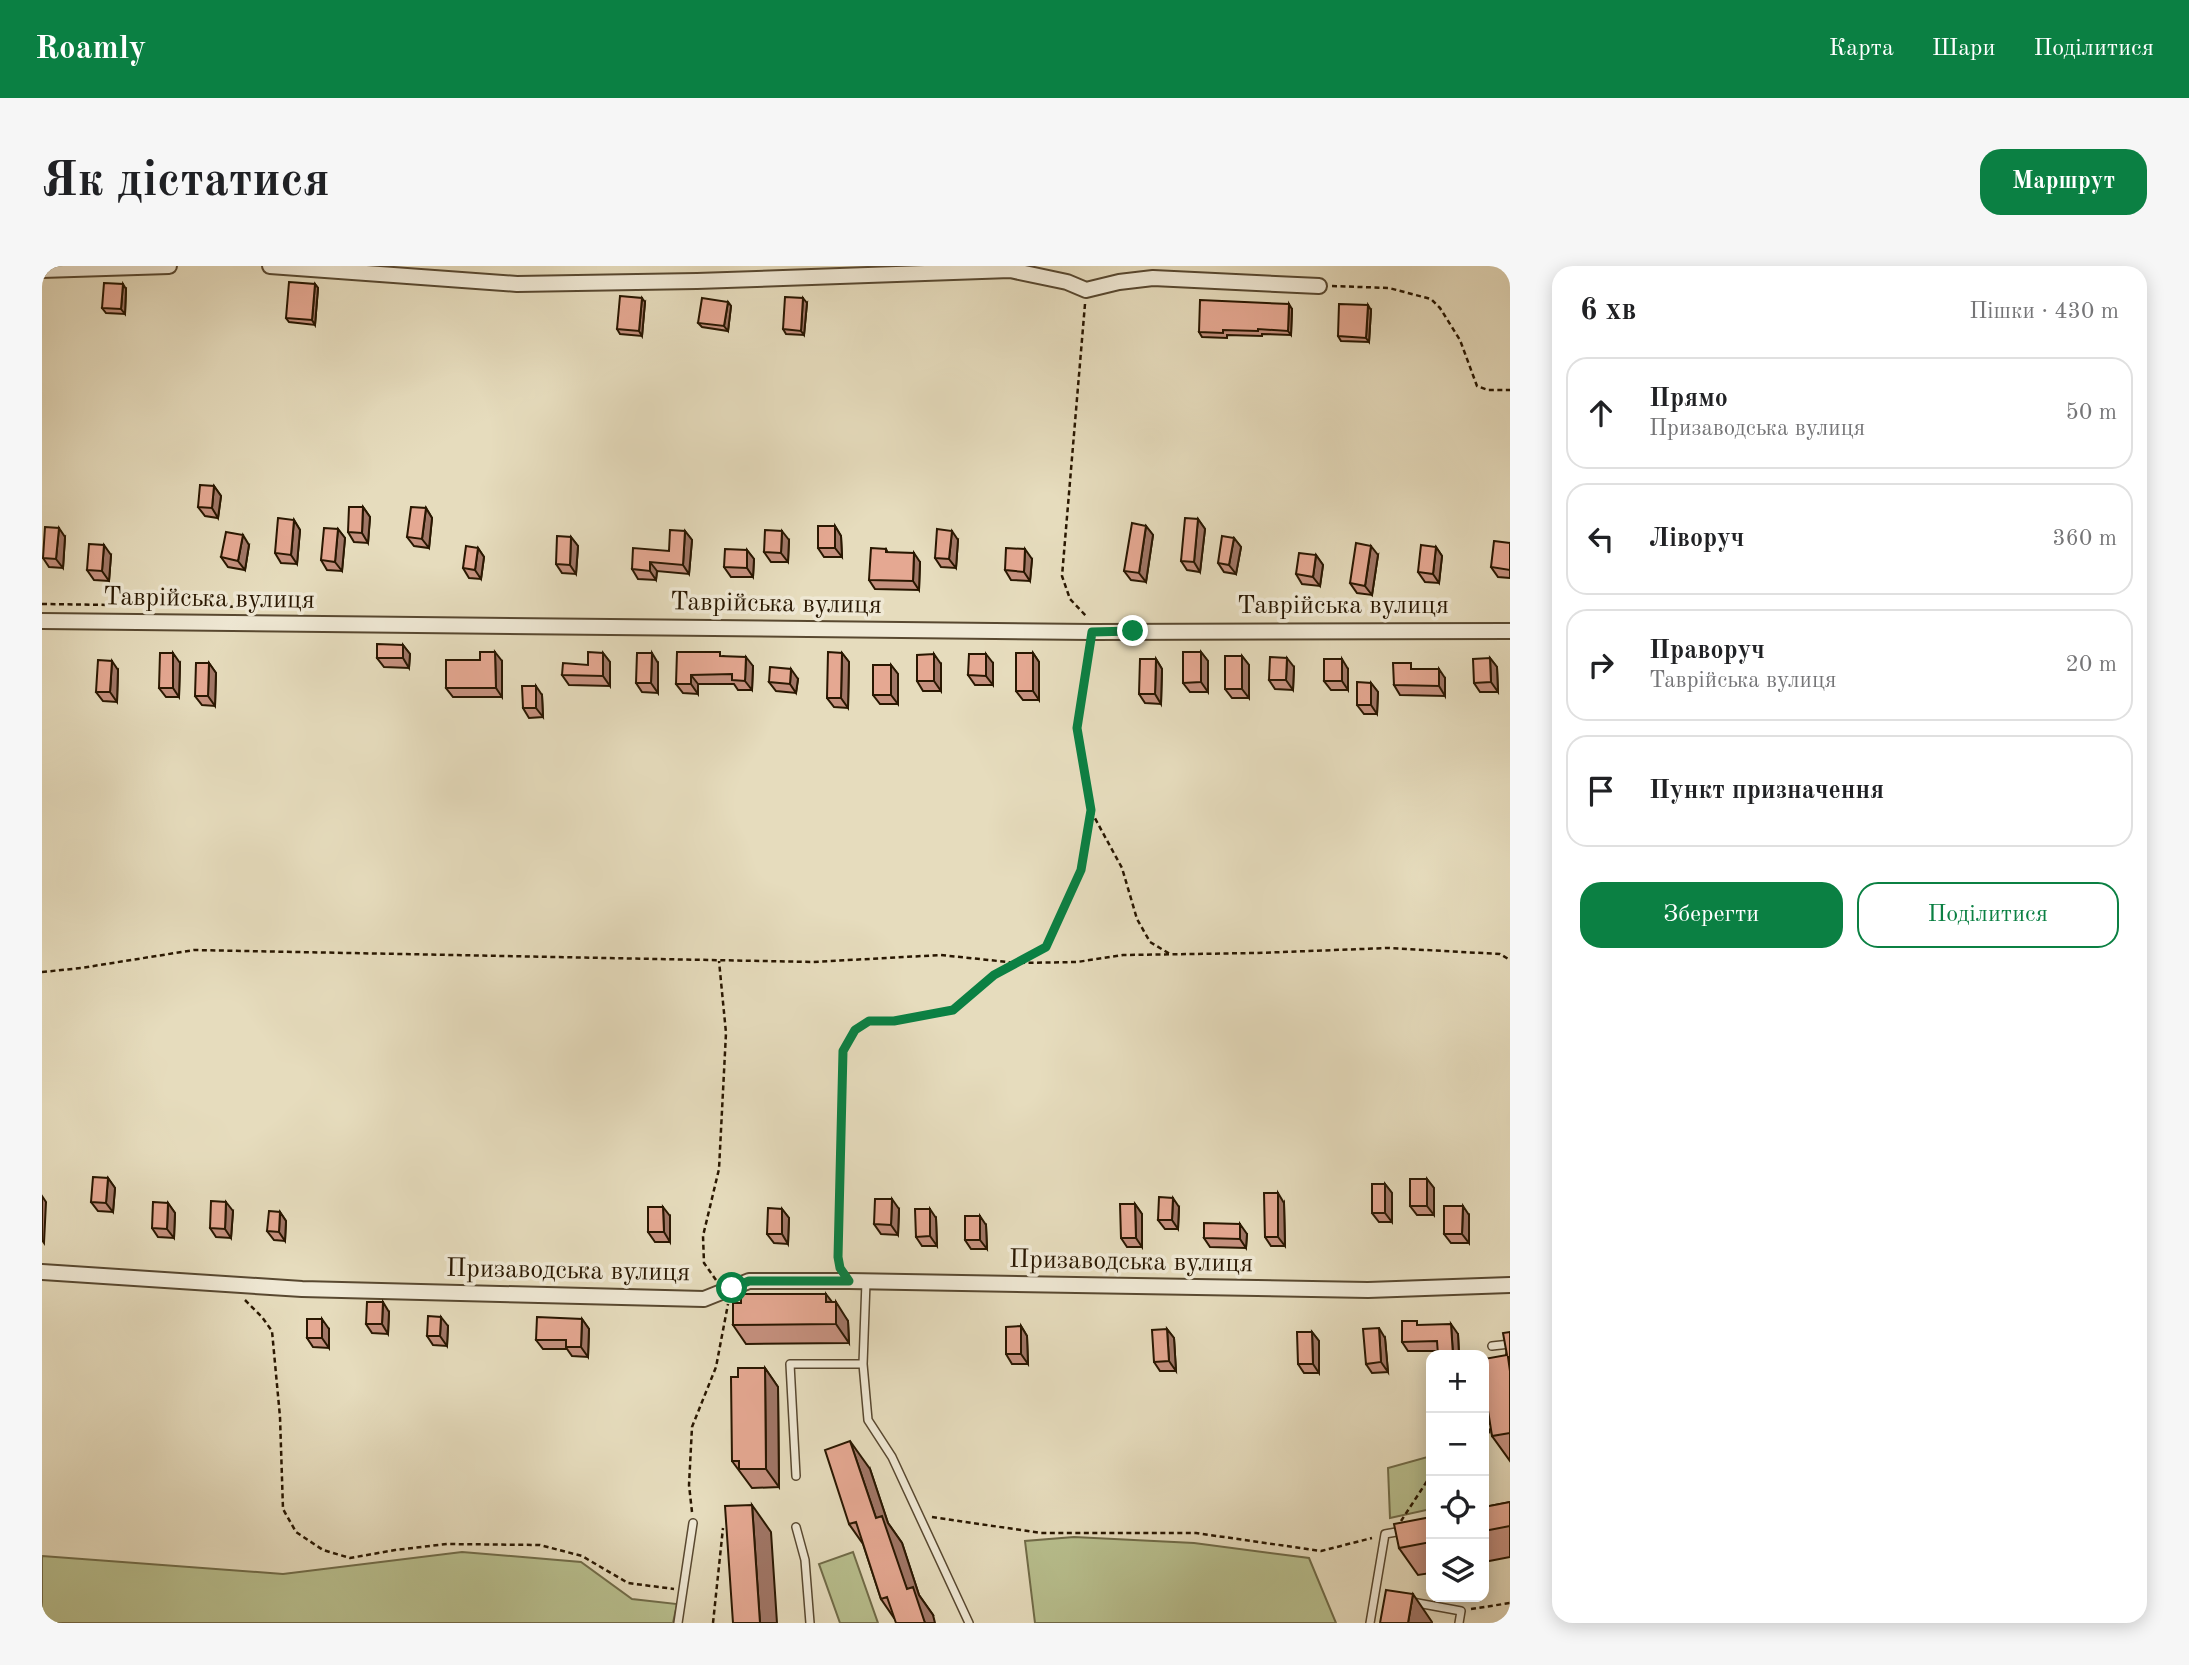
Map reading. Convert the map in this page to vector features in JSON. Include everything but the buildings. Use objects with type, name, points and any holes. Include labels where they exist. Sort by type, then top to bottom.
[{"type":"street","points":[[42,270],[169,266]]},
{"type":"street","points":[[270,266],[517,284],[1010,270],[1067,282],[1086,290],[1153,278],[1319,286]]},
{"type":"street","points":[[1067,282],[1068,266]]},
{"type":"street","name":"Таврійська вулиця","points":[[42,621],[1099,632],[1510,631]]},
{"type":"street","name":"Призаводська вулиця","points":[[42,1272],[302,1289],[704,1299],[749,1281],[1367,1290],[1510,1285]]},
{"type":"lane","points":[[866,1282],[863,1364],[868,1420],[892,1457],[969,1623]]},
{"type":"lane","points":[[1492,1346],[1510,1344]]},
{"type":"lane","points":[[796,1476],[790,1364],[863,1364]]},
{"type":"lane","points":[[678,1623],[693,1523]]},
{"type":"lane","points":[[796,1527],[805,1560],[810,1623]]},
{"type":"lane","points":[[1370,1623],[1385,1535],[1406,1531]]},
{"type":"lane","points":[[1376,1595],[1388,1597]]},
{"type":"lane","points":[[1400,1600],[1461,1611],[1459,1623]]},
{"type":"path","points":[[1319,286],[1389,288],[1431,299],[1440,308],[1460,340],[1477,386],[1488,390],[1510,390]]},
{"type":"path","points":[[1086,290],[1062,576],[1070,599],[1099,632],[1077,728],[1091,810],[1122,868],[1137,919],[1150,942],[1170,954]]},
{"type":"path","points":[[849,1281],[840,1268],[838,1257],[843,1051],[849,1039],[855,1030],[869,1021],[894,1021],[953,1010],[994,975],[1046,947],[1081,870],[1091,810]]},
{"type":"path","points":[[42,972],[194,950],[813,962],[941,955],[1017,962],[1077,962],[1123,955],[1388,947],[1500,954],[1510,960]]},
{"type":"path","points":[[693,1523],[689,1485],[692,1427],[716,1367],[732,1288],[716,1279],[704,1263],[703,1236],[719,1169],[721,1142],[726,1033],[719,961]]},
{"type":"path","points":[[216,1284],[247,1301],[272,1331],[280,1417],[283,1509],[296,1532],[323,1550],[351,1558],[447,1544],[540,1545],[582,1556],[628,1583],[684,1591]]},
{"type":"path","points":[[1489,1436],[1490,1410]]},
{"type":"path","points":[[1394,1533],[1430,1476]]},
{"type":"path","points":[[918,1515],[1041,1532],[1196,1533],[1321,1552],[1385,1535]]},
{"type":"path","points":[[713,1623],[723,1528]]},
{"type":"path","points":[[1461,1611],[1510,1603]]},
{"type":"green space","points":[[1426,1457],[1426,1510],[1390,1518],[1388,1468]]},
{"type":"green space","points":[[1074,1537],[1194,1543],[1309,1558],[1336,1623],[1035,1623],[1025,1541]]},
{"type":"green space","points":[[462,1552],[581,1562],[632,1599],[677,1604],[673,1623],[42,1623],[42,1556],[283,1574]]},
{"type":"green space","points":[[853,1552],[878,1623],[840,1623],[819,1564]]},
{"type":"route","points":[[732,1288],[749,1281],[849,1281],[840,1268],[838,1257],[843,1051],[855,1030],[869,1021],[894,1021],[953,1010],[994,975],[1046,947],[1081,870],[1091,810],[1077,728],[1092,632],[1133,631]]}]
